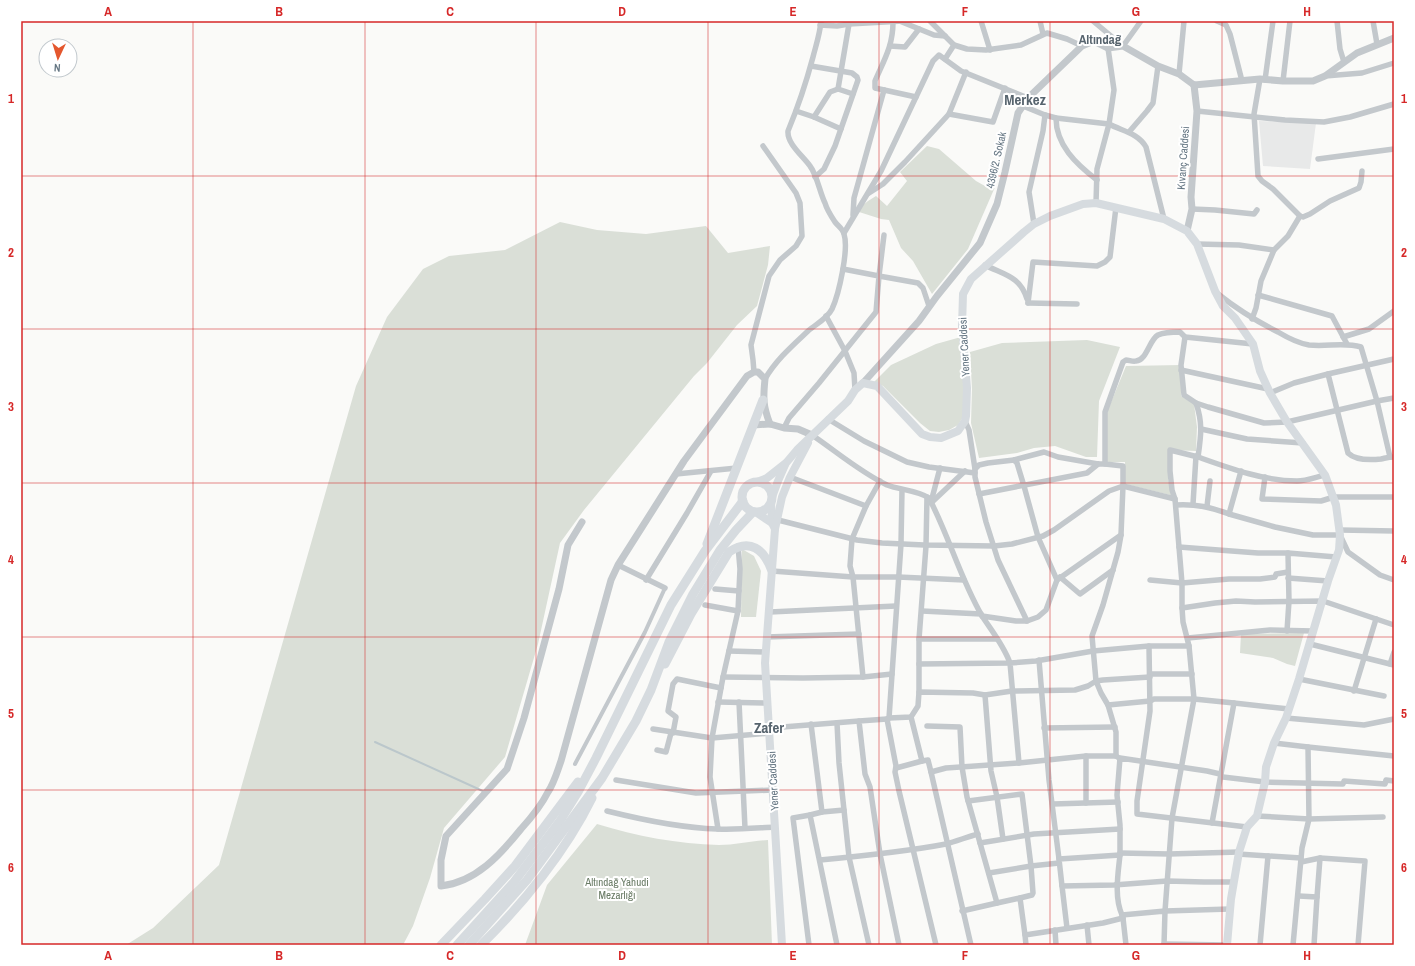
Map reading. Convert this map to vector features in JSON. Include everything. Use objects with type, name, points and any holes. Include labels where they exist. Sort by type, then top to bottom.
[{"type":"main road","name":"Yener Caddesi","points":[[965,421],[967,388],[962,327],[964,294],[971,279],[1024,232],[1034,224],[1050,216],[1083,204],[1096,203],[1164,219],[1187,231]]},
{"type":"main road","points":[[1187,231],[1197,244],[1215,291],[1224,306],[1235,318],[1253,344],[1260,371],[1269,391],[1287,422],[1325,475],[1334,497],[1340,532],[1339,550],[1328,581],[1300,679],[1266,767],[1265,782],[1257,816],[1247,827],[1239,853],[1230,909],[1227,945]]},
{"type":"main road","name":"Yener Caddesi","points":[[757,482],[767,478],[786,463],[828,419],[848,401],[855,390],[863,383]]},
{"type":"main road","points":[[863,383],[877,386],[922,434],[930,437],[941,438],[958,431],[965,421]]},
{"type":"main road","points":[[705,551],[717,516],[763,400]]},
{"type":"main road","points":[[651,690],[669,642],[693,594],[720,550],[736,530],[755,512],[765,510],[770,505],[772,500],[770,490],[765,484],[757,482],[749,484],[744,490],[742,494],[742,502],[746,508],[755,512],[775,524],[782,497],[790,476],[812,435]]},
{"type":"main road","name":"Yener Caddesi","points":[[782,945],[765,664],[766,637],[770,612],[775,524],[772,500],[786,463]]},
{"type":"main road","points":[[469,945],[527,880],[563,823],[671,605],[705,551],[742,502]]},
{"type":"main road","points":[[482,945],[524,899],[585,814],[602,778],[636,721],[691,614],[729,552],[738,546],[748,546],[758,550],[768,560],[772,571]]},
{"type":"main road","points":[[441,945],[515,866],[596,758]]},
{"type":"main road","points":[[457,945],[514,882],[602,778]]},
{"type":"main road","points":[[490,945],[492,934]]},
{"type":"street","points":[[770,424],[763,400],[765,379],[783,355],[831,310],[838,293],[843,269],[846,242],[844,233],[829,213],[812,168],[791,142],[788,135],[788,131],[811,66],[818,42],[821,23],[837,26],[851,23],[903,21],[934,35],[945,36]]},
{"type":"street","points":[[930,21],[954,45],[967,49],[990,50],[1021,45],[1047,33],[1082,46],[1094,41],[1108,48],[1123,46],[1141,21]]},
{"type":"street","points":[[981,21],[990,50]]},
{"type":"street","points":[[1040,21],[1043,34]]},
{"type":"street","points":[[1093,21],[1123,46],[1158,66],[1179,74],[1194,85],[1263,80],[1313,81],[1325,76],[1357,53],[1394,38]]},
{"type":"street","points":[[1179,74],[1184,21]]},
{"type":"street","points":[[1219,21],[1226,25],[1230,34],[1242,81]]},
{"type":"street","points":[[1273,21],[1263,80],[1254,116],[1258,176],[1300,216]]},
{"type":"street","points":[[1283,81],[1290,21]]},
{"type":"street","points":[[1337,21],[1340,49],[1344,62]]},
{"type":"street","points":[[1373,21],[1377,44]]},
{"type":"street","points":[[893,22],[893,36],[875,81],[875,88],[916,97]]},
{"type":"street","points":[[838,89],[851,23]]},
{"type":"street","points":[[890,46],[905,47],[919,29]]},
{"type":"street","points":[[945,59],[954,45]]},
{"type":"street","name":"4396/2. Sokak","points":[[863,383],[919,321],[929,306],[980,243],[997,204],[1006,172],[1018,113],[1028,98],[1082,46]]},
{"type":"street","points":[[1096,203],[1097,169],[1109,124],[1114,90],[1108,48]]},
{"type":"street","points":[[844,233],[881,171],[933,61],[939,55],[961,70],[1028,98]]},
{"type":"street","points":[[1325,76],[1362,74],[1394,63]]},
{"type":"street","points":[[811,66],[852,73],[858,80],[852,94],[836,146],[824,169],[815,177]]},
{"type":"street","points":[[1129,132],[1153,103],[1158,66]]},
{"type":"street","points":[[867,195],[882,184],[905,162],[949,114],[966,72]]},
{"type":"street","name":"Kıvanç Caddesi","points":[[1187,231],[1192,209],[1191,197],[1196,111],[1194,85]]},
{"type":"street","points":[[949,114],[993,122],[1005,88]]},
{"type":"street","points":[[814,117],[830,92],[838,89],[852,94]]},
{"type":"street","points":[[852,218],[854,198],[884,90]]},
{"type":"street","points":[[1196,111],[1285,120],[1324,122],[1394,104]]},
{"type":"street","points":[[1022,106],[1056,118],[1109,124],[1118,129],[1129,132],[1139,138],[1146,147],[1164,219]]},
{"type":"street","points":[[796,111],[841,129]]},
{"type":"street","points":[[1034,224],[1029,192],[1043,131],[1045,115]]},
{"type":"street","points":[[1056,118],[1056,127],[1063,145],[1078,164],[1096,180]]},
{"type":"street","points":[[754,372],[754,360],[751,345],[769,276],[780,260],[796,246],[802,236],[801,208],[796,193],[762,146]]},
{"type":"street","points":[[1318,159],[1394,149]]},
{"type":"street","points":[[1300,216],[1310,214],[1330,201],[1359,188],[1362,171]]},
{"type":"street","points":[[1028,303],[1033,262],[1097,266],[1105,262],[1110,257],[1116,207]]},
{"type":"street","points":[[1192,209],[1254,214],[1257,210]]},
{"type":"street","points":[[1252,319],[1256,308],[1261,281],[1274,250],[1288,236],[1300,216]]},
{"type":"street","points":[[784,428],[789,418],[876,312],[884,235]]},
{"type":"street","points":[[1197,244],[1239,245],[1274,250]]},
{"type":"street","points":[[986,265],[1012,277],[1024,290],[1028,303]]},
{"type":"street","points":[[843,269],[918,283],[923,288],[929,306]]},
{"type":"street","points":[[1215,291],[1230,304],[1252,319],[1298,343],[1328,346],[1347,344],[1361,347],[1392,457],[1373,459],[1351,457],[1348,453],[1336,410],[1328,374]]},
{"type":"street","points":[[1258,295],[1332,316],[1347,344]]},
{"type":"street","points":[[1028,303],[1077,304]]},
{"type":"street","points":[[1343,337],[1369,329],[1394,311]]},
{"type":"street","points":[[826,316],[845,351],[854,372],[855,390]]},
{"type":"street","points":[[1105,464],[1105,412],[1123,362],[1126,360],[1140,360],[1157,335],[1169,332],[1180,332],[1185,337],[1253,344]]},
{"type":"street","points":[[1185,337],[1182,351],[1181,370],[1184,396],[1196,403],[1208,407],[1264,422],[1287,422],[1394,398]]},
{"type":"street","points":[[1181,370],[1269,391],[1294,382],[1394,359]]},
{"type":"street","points":[[582,522],[568,546],[559,589],[524,718],[507,769],[446,836],[441,860],[441,886],[451,885],[470,878],[500,855],[531,817],[548,793],[555,779],[561,761],[611,580],[618,565],[684,461],[747,376],[754,372],[758,372],[765,379]]},
{"type":"street","points":[[1192,504],[1201,429],[1201,420],[1196,403]]},
{"type":"street","points":[[828,419],[864,441],[907,462],[940,468],[975,471]]},
{"type":"street","points":[[965,421],[969,430],[979,494],[986,522],[998,560],[1027,621]]},
{"type":"street","points":[[753,425],[770,424],[784,428],[798,429],[812,435],[854,465],[880,481],[902,490],[927,497],[951,546],[964,580],[982,615],[1006,651],[1010,663],[1019,763]]},
{"type":"street","points":[[1201,429],[1247,439],[1303,443]]},
{"type":"street","points":[[1227,945],[1164,944],[1172,818],[1194,699],[1188,638],[1185,630],[1182,608],[1182,583],[1176,505],[1172,490],[1170,450],[1197,456],[1241,471],[1265,477],[1299,481],[1325,475]]},
{"type":"street","points":[[975,471],[979,465],[1014,460],[1044,452],[1058,457],[1098,464],[1123,466],[1121,536],[1103,606],[1092,636],[1096,681],[1108,705],[1116,732],[1120,829],[1118,907],[1122,916],[1126,945]]},
{"type":"street","points":[[1014,460],[1017,463],[1038,537],[1059,578],[1080,594],[1113,570]]},
{"type":"street","points":[[979,494],[1087,473],[1098,464]]},
{"type":"street","points":[[676,474],[737,468]]},
{"type":"street","points":[[931,503],[940,468]]},
{"type":"street","points":[[646,580],[687,513],[711,470]]},
{"type":"street","points":[[931,503],[965,471]]},
{"type":"street","points":[[1229,514],[1241,471]]},
{"type":"street","points":[[790,476],[866,506]]},
{"type":"street","points":[[1265,477],[1262,500],[1321,500],[1334,497],[1394,497]]},
{"type":"street","points":[[863,677],[853,577],[850,566],[852,539],[866,506],[880,481]]},
{"type":"street","points":[[1207,506],[1210,481]]},
{"type":"street","points":[[775,524],[852,539],[901,544],[926,546],[994,546],[1012,544],[1038,537],[1054,530],[1109,491],[1123,486],[1175,499]]},
{"type":"street","points":[[902,490],[901,544],[888,718],[896,768],[896,778],[936,945]]},
{"type":"street","points":[[922,761],[911,717],[918,706],[919,639],[926,546],[927,497]]},
{"type":"street","points":[[1176,505],[1192,504],[1207,506],[1275,527],[1313,535],[1340,532],[1394,531]]},
{"type":"street","points":[[1340,532],[1348,552],[1380,575],[1394,580]]},
{"type":"street","points":[[922,611],[982,615],[1016,621],[1027,621],[1038,618],[1046,610],[1059,578],[1121,536]]},
{"type":"street","points":[[718,829],[710,777],[712,738],[723,677],[738,611],[740,569],[738,546]]},
{"type":"street","points":[[1179,547],[1336,557]]},
{"type":"street","points":[[1287,631],[1288,553]]},
{"type":"street","points":[[575,764],[645,632],[665,588],[618,565]]},
{"type":"street","points":[[772,571],[853,577],[898,577],[964,580]]},
{"type":"street","points":[[1150,580],[1182,583],[1229,579],[1260,579],[1275,577],[1276,574],[1328,581]]},
{"type":"street","points":[[715,589],[739,591]]},
{"type":"street","points":[[1182,608],[1236,601],[1323,601],[1394,625]]},
{"type":"street","points":[[705,606],[738,611]]},
{"type":"street","points":[[770,612],[896,606]]},
{"type":"street","points":[[1354,691],[1376,619]]},
{"type":"street","points":[[1188,638],[1270,630],[1313,631]]},
{"type":"street","points":[[766,637],[859,634]]},
{"type":"street","points":[[919,639],[997,639]]},
{"type":"street","points":[[1310,644],[1392,665],[1394,652]]},
{"type":"street","points":[[1149,646],[1150,701],[1137,801],[1137,814],[1247,827]]},
{"type":"street","points":[[919,664],[1010,663],[1036,661],[1093,651],[1149,646],[1189,646]]},
{"type":"street","points":[[729,651],[766,652]]},
{"type":"street","points":[[1039,660],[1047,759],[1067,928]]},
{"type":"street","points":[[723,677],[863,677],[892,674]]},
{"type":"street","points":[[919,692],[973,693],[985,695],[1012,691],[1074,690],[1088,686],[1096,681],[1192,674]]},
{"type":"street","points":[[657,750],[666,752],[672,733],[676,717],[668,711],[673,684],[677,679],[721,688]]},
{"type":"street","points":[[1300,679],[1384,696]]},
{"type":"street","points":[[985,695],[986,721],[991,765],[1003,839]]},
{"type":"street","points":[[1108,705],[1150,701],[1154,699],[1194,699],[1289,709]]},
{"type":"street","points":[[718,702],[767,703]]},
{"type":"street","points":[[739,702],[745,828]]},
{"type":"street","points":[[1212,823],[1234,703]]},
{"type":"street","points":[[653,730],[712,738],[811,724],[911,717]]},
{"type":"street","points":[[1286,718],[1364,725],[1394,719]]},
{"type":"street","points":[[859,721],[865,774],[870,787],[880,854],[900,945]]},
{"type":"street","points":[[837,723],[839,763],[849,857],[869,945]]},
{"type":"street","points":[[811,724],[822,812]]},
{"type":"street","points":[[927,726],[960,727],[962,767],[968,800],[997,903]]},
{"type":"street","points":[[1044,728],[1115,727]]},
{"type":"street","points":[[1274,743],[1394,756]]},
{"type":"street","points":[[1293,945],[1299,896],[1302,848],[1309,819],[1308,746]]},
{"type":"street","points":[[931,772],[946,768],[1019,763],[1086,756],[1118,757],[1220,774],[1223,777],[1265,782],[1343,784],[1344,781],[1385,784],[1386,780],[1394,781]]},
{"type":"street","points":[[1086,756],[1086,803]]},
{"type":"street","points":[[896,768],[928,760],[971,945]]},
{"type":"street","points":[[616,780],[696,793],[773,790]]},
{"type":"street","points":[[962,910],[1020,898],[1032,895],[1033,893],[1022,794],[968,800]]},
{"type":"street","points":[[1053,804],[1118,802]]},
{"type":"street","points":[[608,810],[637,818],[692,828],[718,829],[775,827]]},
{"type":"street","points":[[809,945],[793,818],[822,812],[844,810]]},
{"type":"street","points":[[810,815],[837,945]]},
{"type":"street","points":[[1257,816],[1309,819],[1383,817]]},
{"type":"street","points":[[980,843],[1056,832],[1120,829]]},
{"type":"street","points":[[820,860],[913,849],[947,843],[978,834]]},
{"type":"street","points":[[989,873],[1059,861],[1120,854],[1239,853],[1301,860],[1320,858],[1364,861],[1358,945]]},
{"type":"street","points":[[1260,945],[1268,856]]},
{"type":"street","points":[[1314,945],[1320,858]]},
{"type":"street","points":[[1062,886],[1114,885],[1167,881],[1234,882]]},
{"type":"street","points":[[1299,896],[1317,897]]},
{"type":"street","points":[[1020,898],[1026,945]]},
{"type":"street","points":[[1025,934],[1087,925],[1122,916],[1165,911],[1230,909]]},
{"type":"street","points":[[1087,925],[1088,945]]},
{"type":"street","points":[[1055,930],[1056,945]]},
{"type":"shaded area","points":[[1259,121],[1316,123],[1310,169],[1263,166]]},
{"type":"green space","points":[[927,146],[939,149],[976,181],[985,186],[995,187],[968,249],[932,294],[913,261],[901,248],[889,220],[856,211],[876,196],[887,206],[907,181],[900,172]]},
{"type":"green space","points":[[560,222],[597,230],[646,234],[706,226],[728,253],[770,246],[768,265],[757,306],[737,325],[707,363],[694,376],[584,510],[560,543],[538,644],[505,757],[444,828],[430,878],[413,926],[403,945],[126,945],[153,928],[219,865],[356,386],[387,317],[423,269],[449,256],[505,250]]},
{"type":"green space","points":[[961,337],[965,394],[963,417],[958,425],[949,430],[939,432],[930,431],[883,386],[874,382],[891,365],[936,344]]},
{"type":"green space","points":[[1087,340],[1120,347],[1099,401],[1097,457],[1086,457],[1055,446],[1034,448],[1017,453],[979,458],[971,423],[972,389],[970,352],[1002,343]]},
{"type":"green space","points":[[1181,365],[1181,396],[1194,404],[1197,427],[1196,451],[1170,450],[1168,480],[1174,496],[1125,484],[1125,462],[1107,462],[1107,412],[1126,366]]},
{"type":"green space","points":[[742,549],[754,556],[761,571],[756,617],[741,617]]},
{"type":"green space","points":[[1304,633],[1295,666],[1273,658],[1240,653],[1241,634]]},
{"type":"green space","name":"Altındağ Yahudi Mezarlığı","points":[[597,824],[642,836],[688,843],[725,845],[768,840],[772,945],[525,945],[547,885]]},
{"type":"waterway","points":[[375,742],[485,792]]},
{"type":"district","name":"Altındağ","points":[[1100,39]]},
{"type":"district","name":"Merkez","points":[[1025,100]]},
{"type":"district","name":"Zafer","points":[[769,728]]}]
